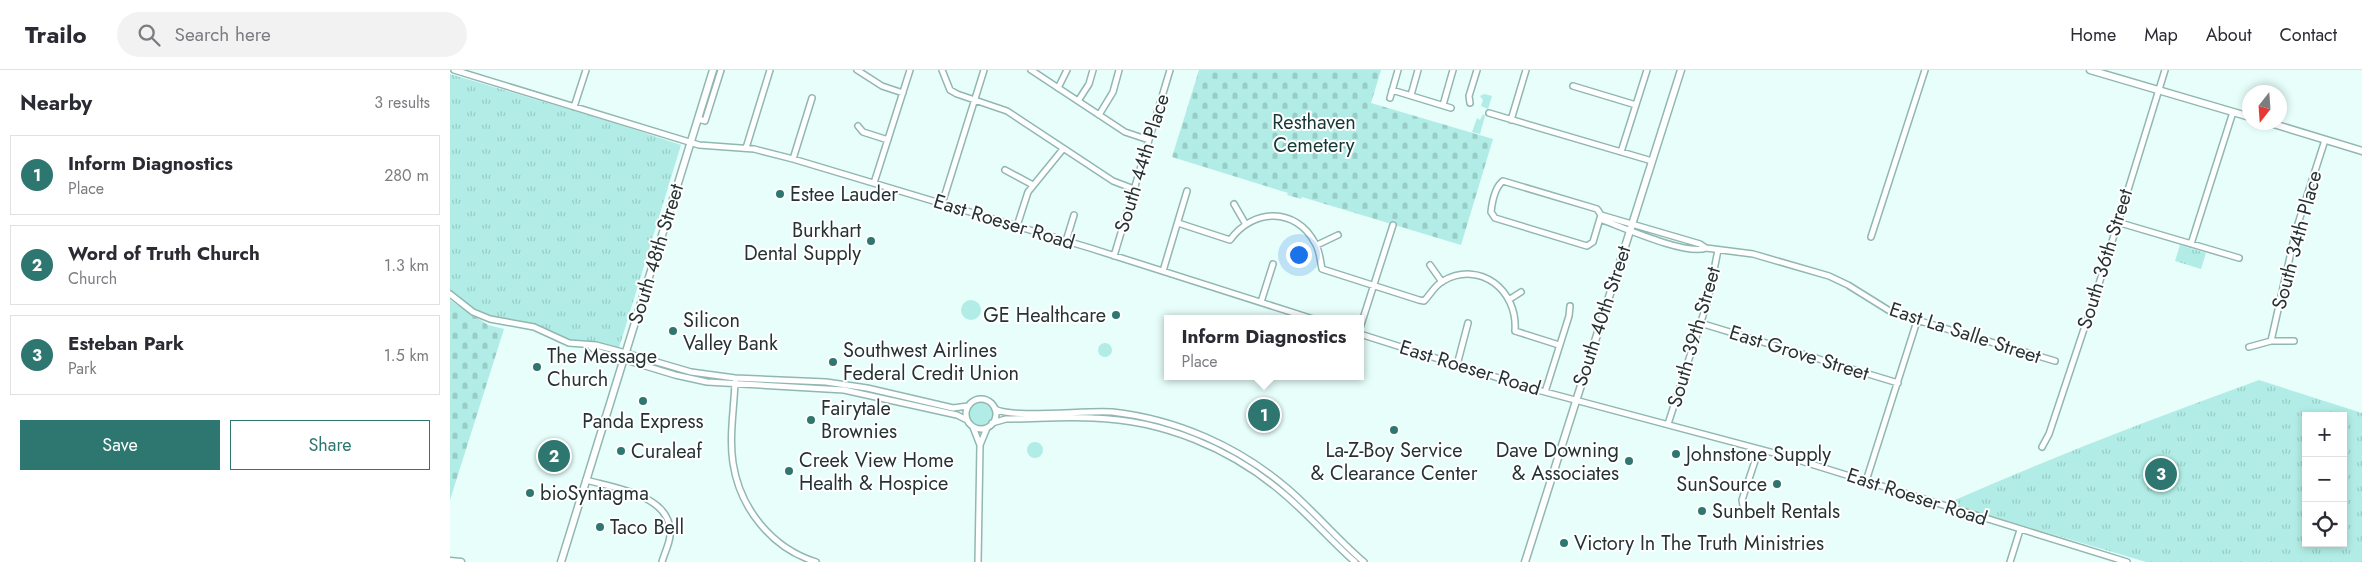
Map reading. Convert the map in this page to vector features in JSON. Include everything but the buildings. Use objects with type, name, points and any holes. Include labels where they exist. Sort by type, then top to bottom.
[{"type":"main road","name":"South 48th Street","points":[[560,562],[713,70]]},
{"type":"main road","name":"South 40th Street","points":[[1525,562],[1680,70]]},
{"type":"main road","points":[[2090,70],[2242,115]]},
{"type":"main road","points":[[2287,128],[2362,151]]},
{"type":"main road","points":[[450,561],[461,562]]},
{"type":"street","name":"East Roeser Road","points":[[454,70],[690,143],[712,147],[746,148],[793,159],[1066,241],[1301,315]]},
{"type":"street","points":[[574,107],[586,70]]},
{"type":"street","name":"South 48th Street","points":[[698,118],[705,121],[721,70]]},
{"type":"street","points":[[746,148],[770,70]]},
{"type":"street","points":[[857,70],[882,86],[903,93]]},
{"type":"street","points":[[874,183],[910,70]]},
{"type":"street","points":[[942,70],[950,90],[1007,111],[1113,181],[1134,189]]},
{"type":"street","points":[[942,204],[984,70]]},
{"type":"street","points":[[1031,70],[1125,132],[1149,140]]},
{"type":"street","points":[[1058,88],[1068,70]]},
{"type":"street","points":[[1078,101],[1089,84],[1093,70]]},
{"type":"street","points":[[1099,115],[1113,92],[1119,70]]},
{"type":"street","name":"South 44th Place","points":[[1114,256],[1170,70]]},
{"type":"street","points":[[1390,98],[1398,70]]},
{"type":"street","points":[[1411,95],[1418,70]]},
{"type":"street","points":[[1443,105],[1453,70]]},
{"type":"street","points":[[1470,103],[1469,96],[1477,70]]},
{"type":"street","points":[[1511,120],[1526,70]]},
{"type":"street","points":[[1621,152],[1647,70]]},
{"type":"street","points":[[1871,237],[1925,70]]},
{"type":"street","name":"South 36th Street","points":[[2042,447],[2049,434],[2098,287],[2165,70]]},
{"type":"street","points":[[1573,86],[1636,105]]},
{"type":"street","points":[[1392,90],[1451,108]]},
{"type":"street","points":[[793,159],[812,98]]},
{"type":"street","points":[[2191,244],[2233,112]]},
{"type":"street","points":[[1489,113],[1652,161]]},
{"type":"street","points":[[858,126],[863,132],[888,140]]},
{"type":"street","name":"South 34th Place","points":[[2271,341],[2296,230],[2325,140]]},
{"type":"street","points":[[1017,226],[1025,199],[1063,149]]},
{"type":"street","points":[[1005,170],[1033,186]]},
{"type":"street","name":"East La Salle Street","points":[[1601,215],[1590,245],[1524,227],[1492,216],[1490,212],[1498,186],[1503,181],[1601,215],[1683,248],[1700,250],[1706,248],[1753,254],[1829,276],[1848,285],[1893,313],[2055,361]]},
{"type":"street","points":[[1163,271],[1187,191]]},
{"type":"street","points":[[1234,204],[1246,223]]},
{"type":"street","points":[[1066,241],[1074,215]]},
{"type":"street","points":[[1178,222],[1230,240],[1246,223],[1268,216],[1284,217],[1298,223],[1310,234],[1317,245],[1322,269],[1424,301],[1442,282],[1454,276],[1470,274],[1488,278],[1502,288],[1510,299],[1516,318],[1515,330],[1559,345]]},
{"type":"street","points":[[2118,222],[2239,258]]},
{"type":"street","points":[[1364,316],[1393,225]]},
{"type":"street","points":[[1317,245],[1338,235]]},
{"type":"street","name":"South 39th Street","points":[[1668,424],[1713,280],[1718,250]]},
{"type":"street","points":[[1261,302],[1273,264]]},
{"type":"street","points":[[1430,265],[1442,282]]},
{"type":"street","points":[[1510,299],[1522,292]]},
{"type":"street","points":[[450,294],[468,308],[484,317],[534,327],[564,341],[591,347],[596,351],[691,372],[735,378],[826,382],[867,388],[957,408],[968,406],[974,401],[982,399],[991,403],[995,409],[996,416],[992,424]]},
{"type":"street","points":[[1545,392],[1569,316],[1570,306]]},
{"type":"street","points":[[1866,481],[1917,321]]},
{"type":"street","points":[[1457,365],[1468,323]]},
{"type":"street","name":"East Grove Street","points":[[1700,323],[1898,383]]},
{"type":"street","name":"East Roeser Road","points":[[1364,335],[1545,392],[1668,424],[1866,481],[2127,562]]},
{"type":"street","points":[[2249,348],[2271,341],[2294,341]]},
{"type":"street","points":[[625,356],[692,380],[734,385],[811,387],[855,392],[957,415],[967,420],[972,426],[980,445]]},
{"type":"street","points":[[735,378],[733,461],[739,487],[749,508],[772,537],[799,555],[816,562]]},
{"type":"street","points":[[900,402],[907,400],[935,404]]},
{"type":"street","points":[[967,420],[968,406]]},
{"type":"street","points":[[995,409],[1007,413],[1071,411],[1118,413],[1158,420],[1204,436],[1237,452],[1270,474],[1364,562]]},
{"type":"street","points":[[978,562],[980,445],[987,428],[1001,419],[1095,418],[1135,423],[1185,436],[1231,457],[1284,493],[1355,562]]},
{"type":"street","points":[[972,426],[980,429],[987,428]]},
{"type":"street","points":[[1744,510],[1742,500],[1758,449]]},
{"type":"street","points":[[586,480],[649,499],[659,505],[670,532],[662,562]]},
{"type":"street","points":[[2010,562],[2020,530]]},
{"type":"green space","name":"Resthaven Cemetery","points":[[1199,70],[1381,70],[1371,103],[1493,139],[1461,245],[1302,197],[1301,199],[1287,195],[1288,193],[1172,157]]},
{"type":"green space","points":[[450,74],[618,124],[681,145],[619,348],[565,339],[535,324],[491,318],[471,308],[450,291]]},
{"type":"green space","points":[[1484,94],[1492,96],[1488,109],[1481,106],[1483,100],[1480,96]]},
{"type":"green space","points":[[1483,114],[1485,116],[1480,134],[1472,132],[1477,118],[1480,120]]},
{"type":"green space","points":[[2180,245],[2206,253],[2201,269],[2175,261]]},
{"type":"green space","points":[[450,300],[488,325],[504,329],[450,500]]},
{"type":"green space","points":[[971,300],[978,303],[981,310],[978,317],[971,320],[964,317],[961,310],[964,303]]},
{"type":"green space","points":[[1102,343],[1108,343],[1112,350],[1108,357],[1102,357],[1098,353],[1098,347]]},
{"type":"green space","points":[[2259,380],[2362,413],[2362,562],[2146,562],[1953,505],[1955,500],[2106,437]]},
{"type":"green space","points":[[981,402],[990,405],[993,414],[990,423],[981,426],[972,423],[969,414],[972,405]]},
{"type":"green space","points":[[1035,442],[1041,444],[1043,450],[1041,456],[1035,458],[1029,456],[1027,450],[1029,444]]},
{"type":"place","name":"Estee Lauder","points":[[780,194]]},
{"type":"place","name":"Burkhart Dental Supply","points":[[871,241]]},
{"type":"place","name":"GE Healthcare","points":[[1116,315]]},
{"type":"place","name":"Silicon Valley Bank","points":[[673,331]]},
{"type":"place","name":"Southwest Airlines Federal Credit Union","points":[[833,362]]},
{"type":"place","name":"The Message Church","points":[[537,367]]},
{"type":"place","name":"Panda Express","points":[[643,401]]},
{"type":"place","name":"Inform Diagnostics","points":[[1264,415]]},
{"type":"place","name":"Fairytale Brownies","points":[[811,420]]},
{"type":"place","name":"La-Z-Boy Service & Clearance Center","points":[[1394,430]]},
{"type":"place","name":"Curaleaf","points":[[621,451]]},
{"type":"place","name":"Johnstone Supply","points":[[1676,454]]},
{"type":"place","name":"Word of Truth Church","points":[[554,456]]},
{"type":"place","name":"Dave Downing & Associates","points":[[1629,461]]},
{"type":"place","name":"Creek View Home Health & Hospice","points":[[789,471]]},
{"type":"place","name":"Esteban Park","points":[[2161,474]]},
{"type":"place","name":"SunSource","points":[[1777,484]]},
{"type":"place","name":"bioSyntagma","points":[[530,493]]},
{"type":"place","name":"Sunbelt Rentals","points":[[1702,511]]},
{"type":"place","name":"Taco Bell","points":[[600,527]]},
{"type":"place","name":"Victory In The Truth Ministries","points":[[1564,543]]}]
